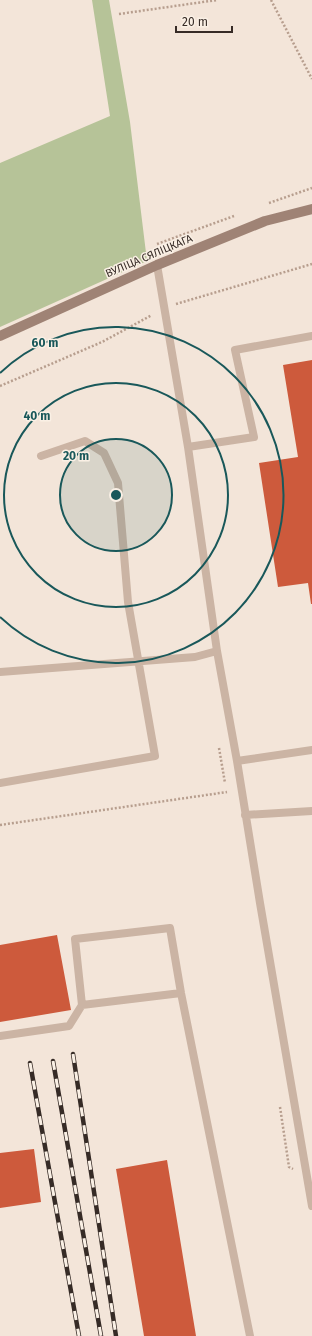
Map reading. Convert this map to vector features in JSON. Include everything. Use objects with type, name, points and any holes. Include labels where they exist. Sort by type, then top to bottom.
[{"type":"main road","name":"ВУЛІЦА СЯЛІЦКАГА","points":[[0,336],[157,265],[265,221],[312,209]]},
{"type":"lane","points":[[157,265],[188,447],[217,651],[312,1206]]},
{"type":"lane","points":[[188,447],[254,437],[235,350],[312,336]]},
{"type":"lane","points":[[0,783],[155,756],[128,602],[118,483],[104,453],[85,441],[42,456]]},
{"type":"lane","points":[[0,672],[195,657],[217,651]]},
{"type":"lane","points":[[237,761],[312,750]]},
{"type":"lane","points":[[245,815],[312,811]]},
{"type":"lane","points":[[0,1036],[69,1026],[82,1005],[75,939],[170,928],[180,994],[250,1336]]},
{"type":"lane","points":[[82,1005],[180,994]]},
{"type":"path","points":[[119,14],[217,0]]},
{"type":"path","points":[[271,0],[312,78]]},
{"type":"path","points":[[0,825],[227,792]]},
{"type":"green space","points":[[92,0],[109,0],[130,122],[147,261],[0,327],[0,163],[110,116]]},
{"type":"building","points":[[312,360],[311,604],[308,583],[278,587],[259,463],[298,457],[283,365]]},
{"type":"building","points":[[57,935],[71,1010],[0,1022],[0,945]]},
{"type":"building","points":[[34,1149],[41,1202],[0,1208],[0,1153]]},
{"type":"building","points":[[167,1160],[196,1336],[144,1336],[116,1169]]},
{"type":"railway","points":[[73,1054],[116,1336]]},
{"type":"railway","points":[[53,1061],[101,1336]]},
{"type":"railway","points":[[30,1063],[79,1336]]}]
